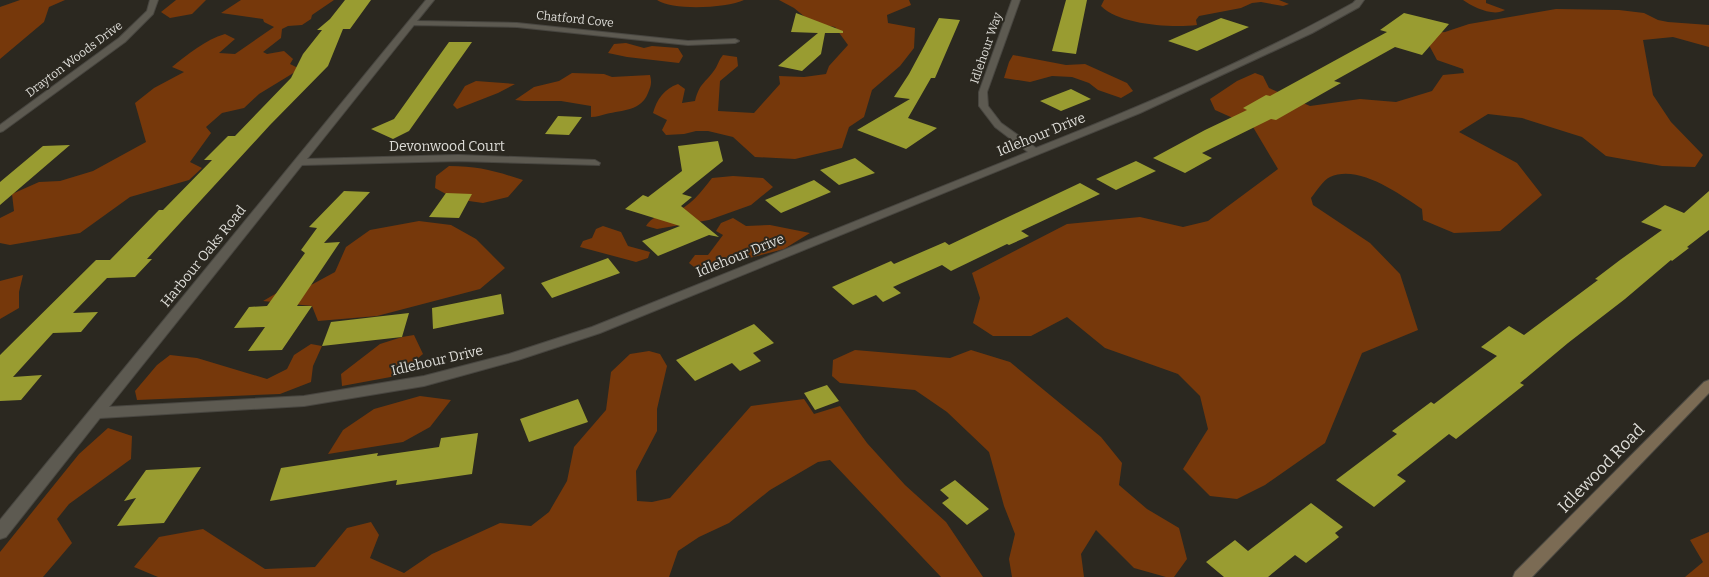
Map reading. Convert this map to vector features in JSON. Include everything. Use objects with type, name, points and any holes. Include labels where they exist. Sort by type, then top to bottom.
[{"type":"street","name":"Drayton Woods Drive","points":[[0,129],[122,40],[150,12],[154,0]]},
{"type":"street","name":"Harbour Oaks Road","points":[[0,532],[430,0]]},
{"type":"street","name":"Idlehour Way","points":[[1016,0],[983,92],[984,106],[998,125],[1035,152]]},
{"type":"street","name":"Idlehour Drive","points":[[96,413],[304,401],[424,381],[513,357],[596,330],[1137,112],[1309,31],[1356,5],[1360,0]]},
{"type":"street","name":"Chatford Cove","points":[[411,23],[517,25],[688,43],[735,41]]},
{"type":"street","name":"Devonwood Court","points":[[299,162],[458,158],[595,163]]},
{"type":"street","name":"Idlewood Road","points":[[1521,577],[1709,385]]},
{"type":"shaded area","points":[[20,0],[65,0],[49,7],[44,22],[0,59],[0,7]]},
{"type":"shaded area","points":[[176,0],[206,0],[192,14],[170,18],[161,12]]},
{"type":"shaded area","points":[[241,0],[334,0],[312,15],[311,19],[302,25],[288,26],[282,29],[281,38],[263,52],[267,54],[284,51],[293,59],[290,64],[300,69],[259,94],[244,108],[222,113],[206,127],[211,133],[190,162],[202,168],[189,180],[130,197],[80,233],[10,245],[0,243],[0,218],[14,211],[12,194],[39,182],[60,181],[93,171],[146,142],[135,103],[154,88],[184,72],[172,67],[184,57],[204,44],[225,34],[235,39],[219,53],[235,54],[274,27],[264,22],[263,19],[221,13]]},
{"type":"shaded area","points":[[657,0],[744,0],[725,5],[687,7],[675,6]]},
{"type":"shaded area","points":[[779,0],[909,0],[911,5],[887,15],[888,23],[915,28],[914,48],[900,66],[872,90],[864,117],[849,127],[842,148],[795,159],[755,157],[733,137],[708,131],[666,135],[662,130],[667,120],[653,113],[659,99],[665,92],[678,84],[685,89],[682,103],[695,101],[700,87],[715,70],[723,55],[737,57],[738,66],[720,81],[718,111],[754,113],[780,84],[779,76],[804,77],[826,74],[829,66],[848,45],[835,27],[803,21],[805,17],[794,8]]},
{"type":"shaded area","points":[[1104,0],[1279,0],[1289,4],[1283,6],[1261,2],[1252,3],[1241,8],[1199,16],[1196,20],[1197,25],[1174,26],[1146,24],[1120,17],[1101,6]]},
{"type":"shaded area","points":[[1463,0],[1486,0],[1486,3],[1505,10],[1500,12],[1489,12],[1472,6]]},
{"type":"shaded area","points":[[1556,9],[1619,10],[1644,13],[1658,20],[1668,22],[1709,25],[1709,47],[1673,37],[1643,40],[1653,95],[1671,122],[1703,155],[1695,167],[1662,166],[1606,156],[1582,137],[1522,118],[1488,114],[1459,132],[1517,163],[1542,195],[1500,231],[1454,233],[1423,220],[1422,209],[1378,182],[1353,174],[1341,174],[1327,179],[1322,183],[1311,198],[1313,205],[1370,243],[1400,274],[1418,330],[1362,353],[1325,443],[1265,485],[1237,499],[1210,496],[1183,469],[1208,429],[1200,396],[1178,374],[1105,348],[1067,317],[1031,336],[993,336],[973,323],[980,298],[972,273],[1067,224],[1140,217],[1183,227],[1208,221],[1278,169],[1253,127],[1215,110],[1210,99],[1237,81],[1255,73],[1263,76],[1269,88],[1310,106],[1360,99],[1396,102],[1432,91],[1443,75],[1464,73],[1463,69],[1437,60],[1423,34],[1445,32],[1469,24]]},
{"type":"shaded area","points":[[626,43],[644,48],[652,46],[678,48],[683,56],[679,63],[627,57],[608,53],[614,44]]},
{"type":"shaded area","points":[[1013,55],[1066,65],[1085,64],[1127,83],[1133,91],[1121,98],[1098,90],[1089,83],[1072,77],[1052,76],[1030,82],[1004,78]]},
{"type":"shaded area","points":[[572,73],[604,74],[612,77],[650,75],[651,84],[645,99],[631,109],[593,117],[591,117],[591,106],[561,101],[515,100],[534,87],[559,81]]},
{"type":"shaded area","points":[[476,81],[515,84],[498,93],[457,109],[453,105],[465,86]]},
{"type":"shaded area","points":[[449,166],[487,170],[523,180],[508,197],[483,203],[455,199],[435,188],[436,176]]},
{"type":"shaded area","points":[[733,176],[763,178],[773,187],[751,205],[709,220],[657,229],[646,226],[652,219],[658,216],[673,213],[685,207],[712,178]]},
{"type":"shaded area","points":[[733,218],[746,226],[770,225],[810,233],[784,249],[699,271],[689,263],[695,255],[708,255],[723,235],[716,231],[721,223]]},
{"type":"shaded area","points":[[419,221],[451,225],[476,239],[505,268],[480,289],[377,316],[318,321],[312,306],[263,301],[289,286],[311,285],[335,272],[346,247],[370,230]]},
{"type":"shaded area","points":[[603,226],[621,232],[628,246],[650,252],[648,258],[636,262],[580,247],[583,241],[592,238],[596,229]]},
{"type":"shaded area","points":[[23,275],[19,292],[19,308],[0,319],[0,281]]},
{"type":"shaded area","points":[[414,335],[423,354],[396,376],[342,386],[341,374],[380,344]]},
{"type":"shaded area","points":[[311,344],[322,346],[313,366],[311,382],[280,394],[137,400],[135,391],[157,365],[170,355],[197,358],[267,379],[287,369],[294,355]]},
{"type":"shaded area","points":[[855,350],[950,358],[971,350],[1010,362],[1101,437],[1122,463],[1119,485],[1147,509],[1179,528],[1187,559],[1174,577],[1166,577],[1134,568],[1096,530],[1081,554],[1084,577],[1012,577],[1009,559],[1015,534],[1004,506],[989,452],[947,412],[915,390],[840,383],[832,376],[833,360]]},
{"type":"shaded area","points":[[649,351],[660,354],[667,366],[657,409],[657,431],[636,471],[637,501],[652,502],[670,498],[751,406],[804,399],[814,414],[840,406],[867,443],[905,485],[946,522],[983,577],[941,577],[830,460],[818,462],[770,490],[729,523],[699,537],[678,551],[669,577],[158,577],[134,567],[159,537],[203,529],[265,569],[315,567],[347,528],[371,522],[379,535],[370,558],[404,573],[432,554],[500,523],[531,526],[549,512],[567,481],[574,447],[606,410],[611,372],[630,354]]},
{"type":"shaded area","points":[[420,396],[451,400],[430,427],[403,442],[328,454],[343,430],[374,409]]},
{"type":"shaded area","points":[[108,428],[132,436],[131,459],[69,504],[57,519],[72,543],[43,577],[0,577],[0,552],[79,454]]},
{"type":"shaded area","points":[[1709,532],[1709,577],[1685,577],[1703,562],[1690,540]]},
{"type":"building","points":[[345,0],[371,0],[350,29],[343,29],[328,66],[270,125],[147,259],[152,259],[135,277],[107,278],[73,313],[98,312],[81,332],[53,333],[13,377],[42,375],[21,400],[0,401],[0,355],[96,260],[110,260],[159,210],[163,210],[212,160],[204,160],[228,136],[235,136],[291,78],[303,54],[322,30],[317,30],[330,19]]},
{"type":"building","points":[[1066,0],[1087,0],[1076,54],[1052,51]]},
{"type":"building","points":[[796,13],[843,31],[843,33],[825,33],[821,54],[802,71],[778,66],[818,33],[791,32]]},
{"type":"building","points":[[1404,13],[1449,24],[1422,55],[1395,47],[1334,81],[1341,83],[1276,120],[1271,119],[1202,153],[1212,158],[1185,173],[1153,158],[1205,130],[1247,110],[1243,108],[1266,95],[1270,96],[1387,32],[1380,30]]},
{"type":"building","points":[[939,18],[960,20],[935,78],[931,78],[908,118],[937,128],[906,149],[857,130],[910,99],[894,97],[909,74]]},
{"type":"building","points":[[1221,18],[1249,27],[1197,51],[1168,41]]},
{"type":"building","points":[[449,42],[472,42],[409,131],[393,139],[371,129],[394,119]]},
{"type":"building","points":[[1071,89],[1091,99],[1061,111],[1040,101]]},
{"type":"building","points":[[558,116],[582,117],[569,135],[545,134]]},
{"type":"building","points":[[718,141],[723,161],[682,194],[692,197],[681,206],[719,237],[709,235],[658,256],[642,241],[680,226],[625,209],[643,195],[648,197],[682,171],[678,146]]},
{"type":"building","points":[[70,145],[0,205],[0,182],[43,146]]},
{"type":"building","points":[[855,158],[875,173],[839,185],[820,170]]},
{"type":"building","points":[[1136,161],[1156,171],[1116,190],[1096,179]]},
{"type":"building","points":[[814,180],[831,192],[781,213],[765,200]]},
{"type":"building","points":[[1080,183],[1100,194],[1021,231],[1029,236],[1009,245],[1007,244],[951,271],[942,265],[893,287],[901,293],[883,302],[876,295],[853,305],[832,287],[891,261],[894,264],[945,242],[949,245]]},
{"type":"building","points":[[344,191],[370,192],[324,243],[340,242],[297,306],[312,306],[282,350],[248,351],[265,327],[234,328],[249,307],[267,306],[305,253],[301,250],[317,228],[309,227]]},
{"type":"building","points":[[1709,191],[1709,230],[1687,247],[1689,248],[1672,261],[1671,260],[1625,299],[1568,343],[1520,383],[1524,385],[1456,439],[1449,434],[1397,475],[1406,481],[1374,507],[1336,480],[1397,434],[1392,431],[1431,402],[1434,404],[1497,356],[1481,347],[1509,326],[1524,335],[1598,280],[1595,279],[1662,230],[1641,222],[1665,205],[1684,213]]},
{"type":"building","points":[[446,193],[472,194],[459,218],[429,217]]},
{"type":"building","points":[[608,258],[620,273],[552,298],[541,283]]},
{"type":"building","points":[[501,294],[504,314],[433,329],[432,308]]},
{"type":"building","points":[[409,313],[402,337],[322,346],[331,322]]},
{"type":"building","points":[[754,324],[774,343],[753,353],[761,361],[740,371],[732,363],[695,381],[676,360]]},
{"type":"building","points":[[827,385],[839,401],[815,410],[804,393]]},
{"type":"building","points":[[578,399],[588,422],[529,442],[520,419]]},
{"type":"building","points":[[478,433],[472,474],[396,485],[397,480],[270,501],[281,468],[378,453],[377,456],[439,447],[441,438]]},
{"type":"building","points":[[201,467],[164,523],[117,526],[136,498],[124,501],[146,470]]},
{"type":"building","points":[[955,480],[989,509],[967,525],[942,503],[949,498],[940,490]]},
{"type":"building","points":[[1311,503],[1343,527],[1335,533],[1339,537],[1306,563],[1295,555],[1268,577],[1224,577],[1206,562],[1235,540],[1248,551]]}]
